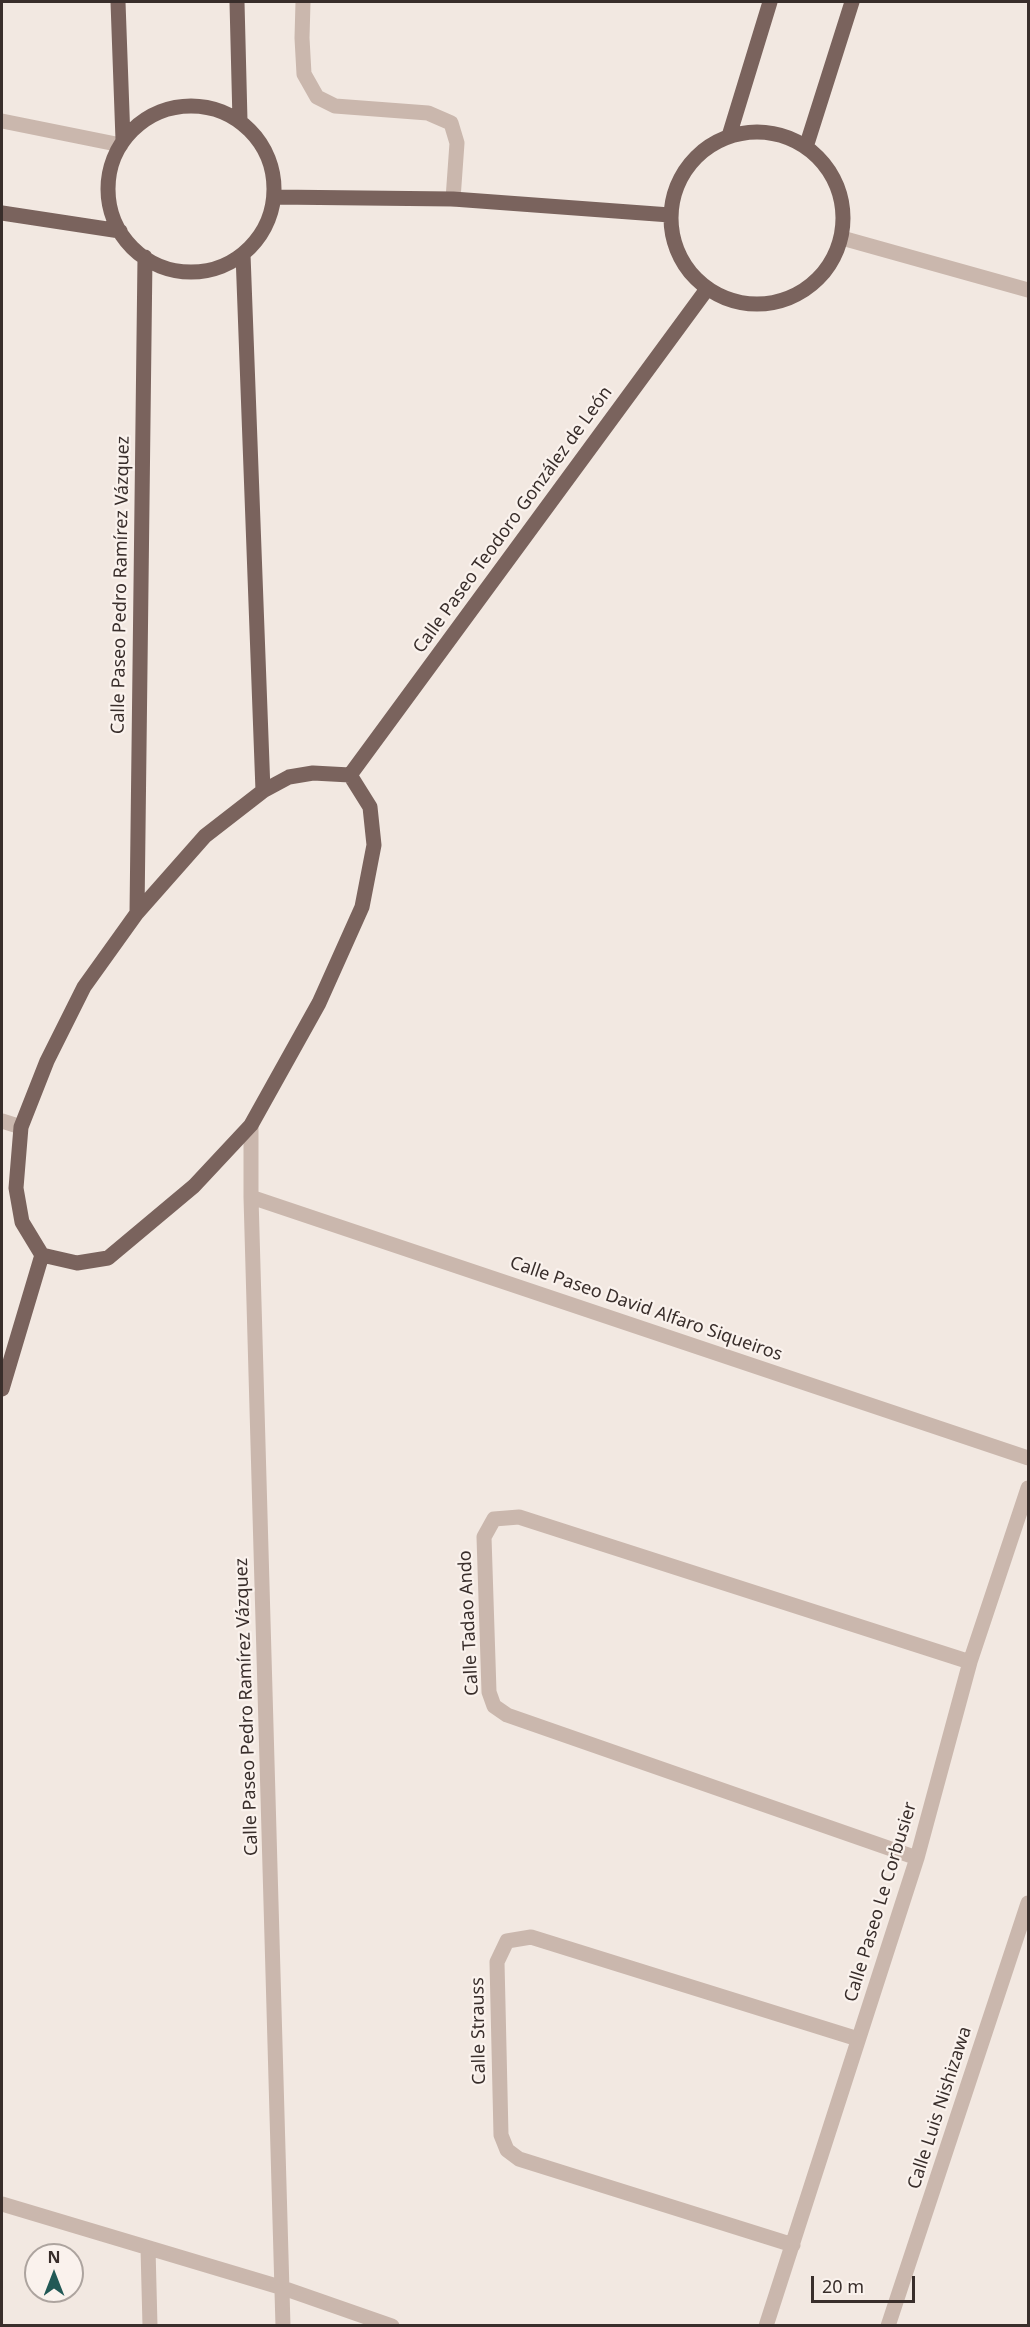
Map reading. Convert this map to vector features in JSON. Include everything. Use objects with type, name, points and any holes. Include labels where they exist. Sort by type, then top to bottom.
[{"type":"main road","points":[[118,2],[122,143]]},
{"type":"main road","points":[[237,2],[240,121]]},
{"type":"main road","points":[[729,136],[770,2]]},
{"type":"main road","points":[[806,147],[852,2]]},
{"type":"main road","points":[[177,106],[199,106],[220,111],[240,121],[256,135],[268,154],[274,175],[275,197],[269,218],[259,238],[243,254],[225,265],[205,270],[184,271],[164,267],[145,257],[131,246],[120,231],[110,209],[108,185],[112,162],[122,143],[138,125],[157,113],[177,106]]},
{"type":"main road","points":[[749,132],[769,132],[789,138],[806,147],[821,160],[833,176],[844,217],[842,238],[823,275],[807,289],[789,299],[768,304],[747,304],[726,299],[707,289],[691,274],[679,256],[672,236],[670,215],[674,193],[683,174],[695,158],[711,145],[729,136],[749,132]]},
{"type":"main road","points":[[275,197],[453,199],[670,215]]},
{"type":"main road","points":[[2,213],[120,231]]},
{"type":"main road","points":[[243,254],[263,791]]},
{"type":"main road","name":"Calle Paseo Pedro Ramírez Vázquez","points":[[137,913],[145,257]]},
{"type":"main road","name":"Calle Paseo Teodoro González de León","points":[[350,775],[707,289]]},
{"type":"main road","points":[[313,773],[350,775],[370,807],[374,845],[362,907],[319,1003],[251,1125],[194,1186],[108,1258],[76,1263],[42,1255],[22,1222],[16,1188],[21,1127],[47,1061],[84,987],[137,913],[205,836],[263,791],[289,777],[313,773]]},
{"type":"main road","points":[[2,1389],[7,1348],[42,1255]]},
{"type":"street","points":[[303,2],[304,74],[317,97],[335,106],[428,113],[451,123],[457,143],[453,199]]},
{"type":"street","points":[[2,120],[122,143]]},
{"type":"street","points":[[842,238],[1029,290]]},
{"type":"street","points":[[2,1121],[21,1127]]},
{"type":"street","name":"Calle Paseo Pedro Ramírez Vázquez","points":[[251,1125],[251,1197],[283,2325]]},
{"type":"street","name":"Calle Paseo David Alfaro Siqueiros","points":[[251,1197],[1029,1458]]},
{"type":"street","name":"Calle Paseo Le Corbusier","points":[[766,2325],[917,1858],[970,1662],[1029,1488]]},
{"type":"street","name":"Calle Tadao Ando","points":[[917,1858],[507,1715],[494,1706],[489,1692],[484,1538],[494,1518],[519,1517],[970,1662]]},
{"type":"street","name":"Calle Luis Nishizawa","points":[[888,2325],[1029,1903]]},
{"type":"street","name":"Calle Strauss","points":[[793,2245],[519,2159],[507,2150],[501,2135],[497,1962],[507,1941],[531,1937],[858,2039]]},
{"type":"street","points":[[2,2204],[283,2288],[392,2325]]},
{"type":"street","points":[[148,2248],[150,2325]]}]
